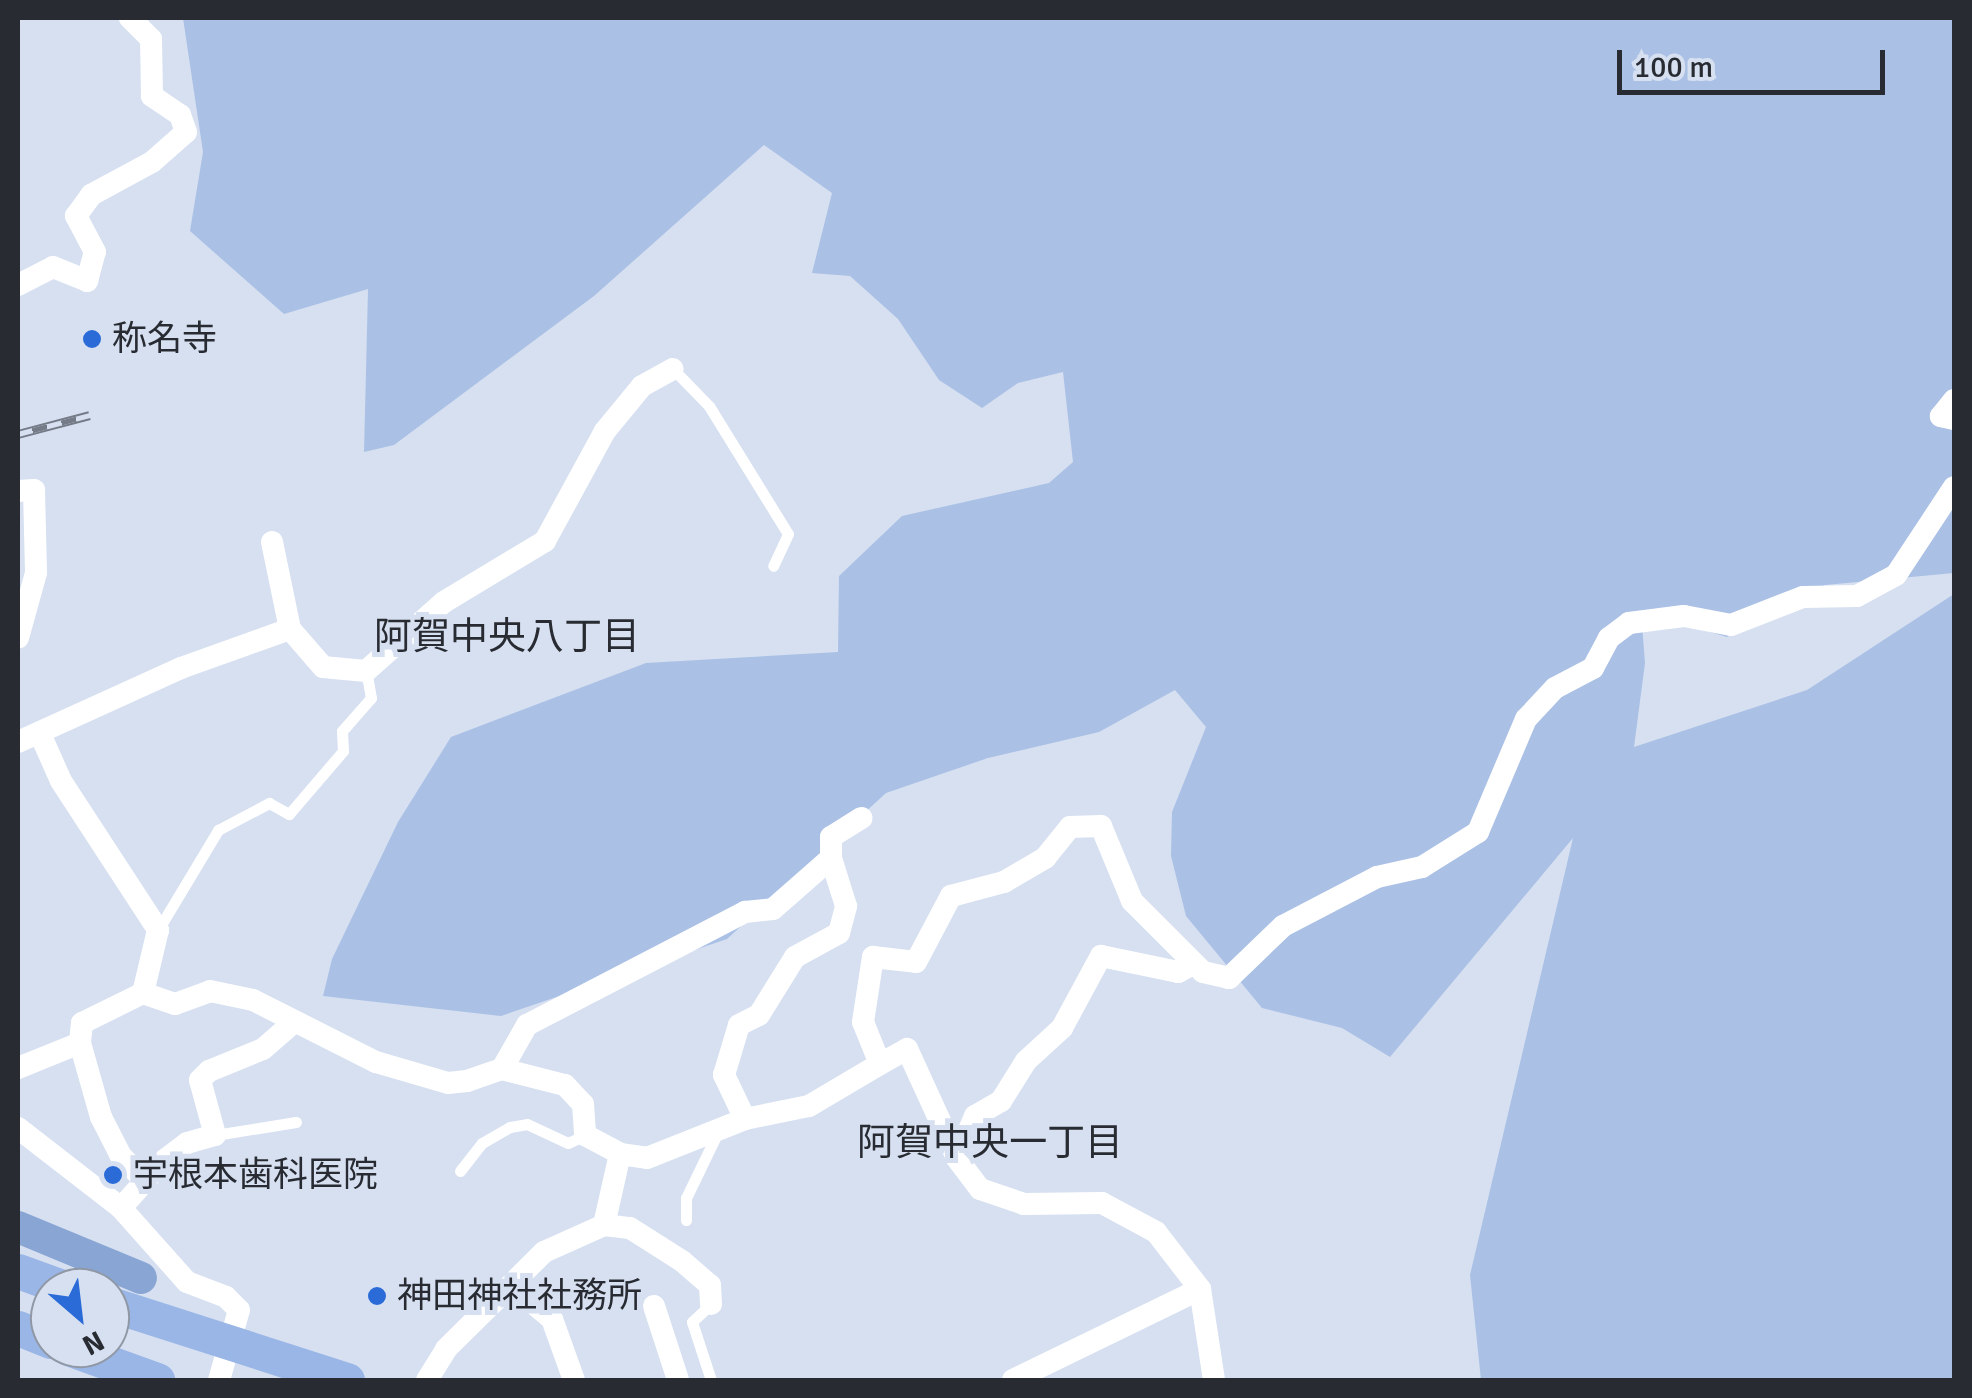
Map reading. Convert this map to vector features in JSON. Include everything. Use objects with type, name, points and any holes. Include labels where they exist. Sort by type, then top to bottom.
[{"type":"highway","points":[[130,1315],[224,1364],[348,1380]]},
{"type":"highway","points":[[123,1368],[156,1380]]},
{"type":"street","points":[[18,285],[53,267],[87,281],[96,252],[76,216],[91,195],[152,162],[186,132],[180,114],[152,96],[151,39],[130,18]]},
{"type":"street","points":[[272,542],[290,629],[323,667],[366,671],[444,602],[545,541],[606,431],[642,386],[673,369]]},
{"type":"street","points":[[1954,400],[1942,416],[1954,419]]},
{"type":"street","points":[[880,1064],[863,1022],[874,957],[916,962],[951,896],[1004,882],[1046,858],[1070,827],[1101,826],[1132,901],[1193,964],[1229,978],[1283,926],[1378,877],[1422,867],[1478,832],[1526,719],[1555,688],[1593,668],[1609,638],[1628,623],[1684,616],[1731,625],[1804,597],[1857,596],[1896,574],[1954,487]]},
{"type":"street","points":[[18,491],[34,490],[36,573],[18,638]]},
{"type":"street","points":[[143,994],[158,930],[61,781],[29,739],[182,668],[290,629]]},
{"type":"street","points":[[745,1120],[724,1075],[739,1025],[759,1015],[795,958],[839,933],[846,906],[831,858],[831,837],[862,818]]},
{"type":"street","points":[[502,1069],[527,1025],[745,912],[773,909],[831,858]]},
{"type":"street","points":[[957,1158],[975,1116],[1001,1100],[1026,1060],[1062,1028],[1101,956],[1178,972],[1193,964]]},
{"type":"street","points":[[144,1180],[121,1156],[101,1116],[80,1043],[82,1024],[143,994],[175,1004],[218,992],[252,1000],[328,1043],[433,1079],[467,1081],[502,1069],[566,1085],[583,1104],[585,1135],[620,1154],[646,1158],[716,1136],[745,1120],[809,1106],[906,1049],[957,1158],[980,1189],[1024,1204],[1102,1203],[1156,1232],[1200,1289],[1214,1380]]},
{"type":"street","points":[[122,1208],[144,1180],[187,1142],[215,1135],[200,1080],[263,1048],[293,1023]]},
{"type":"street","points":[[18,1068],[80,1043]]},
{"type":"street","points":[[18,1128],[122,1208],[187,1282],[226,1297],[238,1310],[224,1364]]},
{"type":"street","points":[[604,1225],[620,1154]]},
{"type":"street","points":[[427,1380],[446,1350],[544,1252],[604,1225],[630,1228],[682,1261],[710,1286],[711,1304]]},
{"type":"street","points":[[510,1286],[552,1318],[574,1380]]},
{"type":"street","points":[[1014,1380],[1052,1373],[1200,1289]]},
{"type":"street","points":[[654,1306],[678,1380]]},
{"type":"lane","points":[[673,369],[709,406],[788,534],[772,566]]},
{"type":"lane","points":[[158,930],[218,830],[269,802],[289,814],[343,751],[342,732],[370,698],[366,671]]},
{"type":"lane","points":[[215,1135],[296,1122]]},
{"type":"lane","points":[[460,1171],[482,1143],[510,1127],[527,1124],[568,1143],[585,1135]]},
{"type":"lane","points":[[686,1220],[686,1198],[716,1136]]},
{"type":"lane","points":[[711,1304],[692,1322],[712,1380]]},
{"type":"shaded area","points":[[183,18],[1954,18],[1954,573],[1825,585],[1727,637],[1641,611],[1645,663],[1634,747],[1807,690],[1954,594],[1954,1380],[1481,1380],[1470,1275],[1573,838],[1390,1057],[1342,1028],[1262,1008],[1186,916],[1171,856],[1172,812],[1206,727],[1175,690],[1099,732],[988,758],[886,793],[727,939],[501,1016],[323,996],[332,959],[398,822],[451,737],[646,663],[838,652],[839,576],[902,516],[1049,483],[1073,462],[1063,372],[1018,383],[982,408],[939,380],[898,319],[850,276],[812,273],[832,193],[764,145],[594,296],[394,445],[364,452],[368,289],[284,314],[190,231],[203,152]]},
{"type":"waterway","points":[[18,1227],[141,1278]]},
{"type":"railway","points":[[18,434],[90,415]]},
{"type":"place","name":"称名寺","points":[[92,339]]},
{"type":"place","name":"宇根本歯科医院","points":[[113,1175]]},
{"type":"place","name":"神田神社社務所","points":[[377,1296]]},
{"type":"district","name":"阿賀中央八丁目","points":[[507,637]]},
{"type":"district","name":"阿賀中央一丁目","points":[[990,1143]]}]
